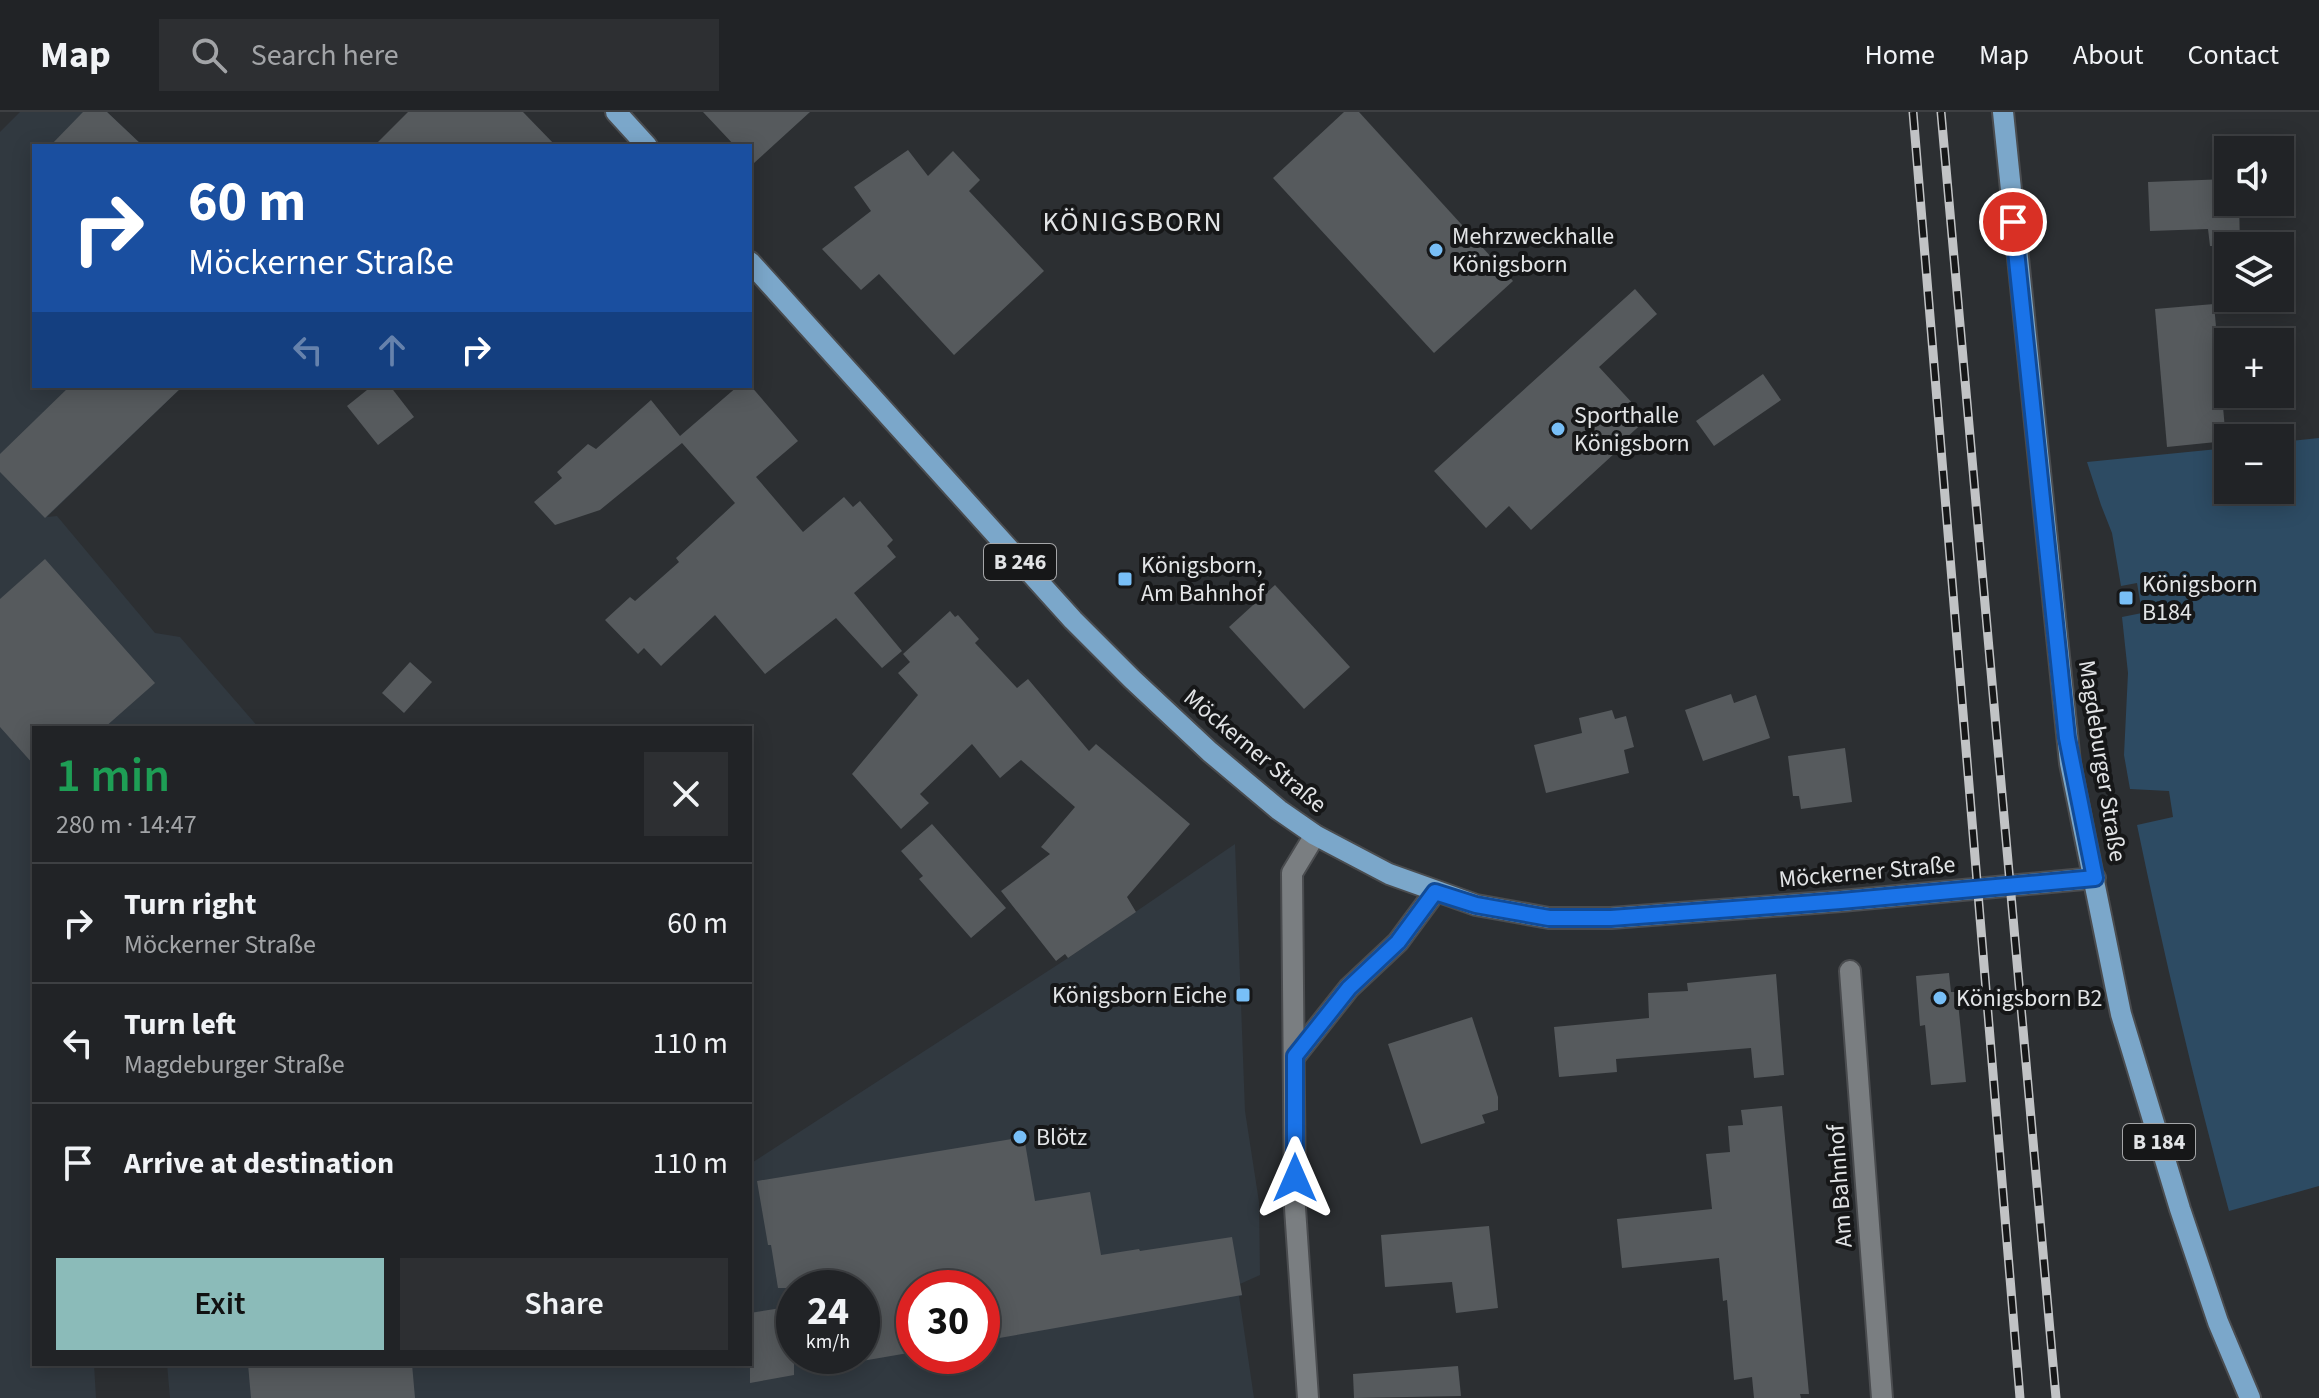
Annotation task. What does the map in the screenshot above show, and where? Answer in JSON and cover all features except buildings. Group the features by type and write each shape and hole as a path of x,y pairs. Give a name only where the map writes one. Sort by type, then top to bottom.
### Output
{"main road":[{"path":"616,112 645,144"},
{"name":"Magdeburger Straße","path":"2003,112 2067,738 2121,1014 2147,1105 2218,1322 2250,1398"},
{"name":"Möckerner Straße","path":"752,264 1082,630 1132,679 1279,810 1315,835 1389,874 1476,905 1537,916 1611,918 2095,878"}],"street":[{"path":"1308,1398 1295,1208 1292,873 1315,835"},
{"path":"1295,1056 1349,988 1398,942 1435,892"},
{"name":"Am Bahnhof","path":"1850,971 1882,1398"}],"shaded area":[{"path":"20,112 107,112 141,144 32,144 32,388 181,388 47,517 57,516 155,633 180,637 257,726 32,726 32,1366 94,1366 96,1398 0,1398 0,132"},
{"path":"2319,438 2319,1186 2229,1211 2180,1019 2137,825 2173,817 2169,791 2130,789 2124,755 2128,673 2122,617 2142,613 2137,583 2121,586 2112,533 2087,462 2214,449 2214,504 2294,504 2294,441"},
{"name":"Blötz","path":"1235,844 1245,1111 1259,1202 1260,1275 1240,1284 1242,1296 1239,1296 1254,1398 170,1398 167,1366 752,1366 752,1163 1068,958"}],"railway":[{"path":"1913,112 2020,1398"},
{"path":"1941,112 2056,1398"}],"place":[{"name":"Mehrzweckhalle Königsborn","path":"1436,250"},
{"name":"Sporthalle Königsborn","path":"1558,429"},
{"name":"Königsborn, Am Bahnhof","path":"1125,579"},
{"name":"Königsborn B184","path":"2126,598"},
{"name":"Königsborn Eiche","path":"1243,995"},
{"name":"Königsborn B2","path":"1940,998"},
{"name":"Blötz","path":"1020,1137"}],"district":[{"name":"KÖNIGSBORN","path":"1133,222"}],"route":[{"path":"1295,1178 1295,1056 1349,988 1398,942 1435,892 1512,913 1549,918 1611,918 2095,878 2070,763 2013,222"}]}
